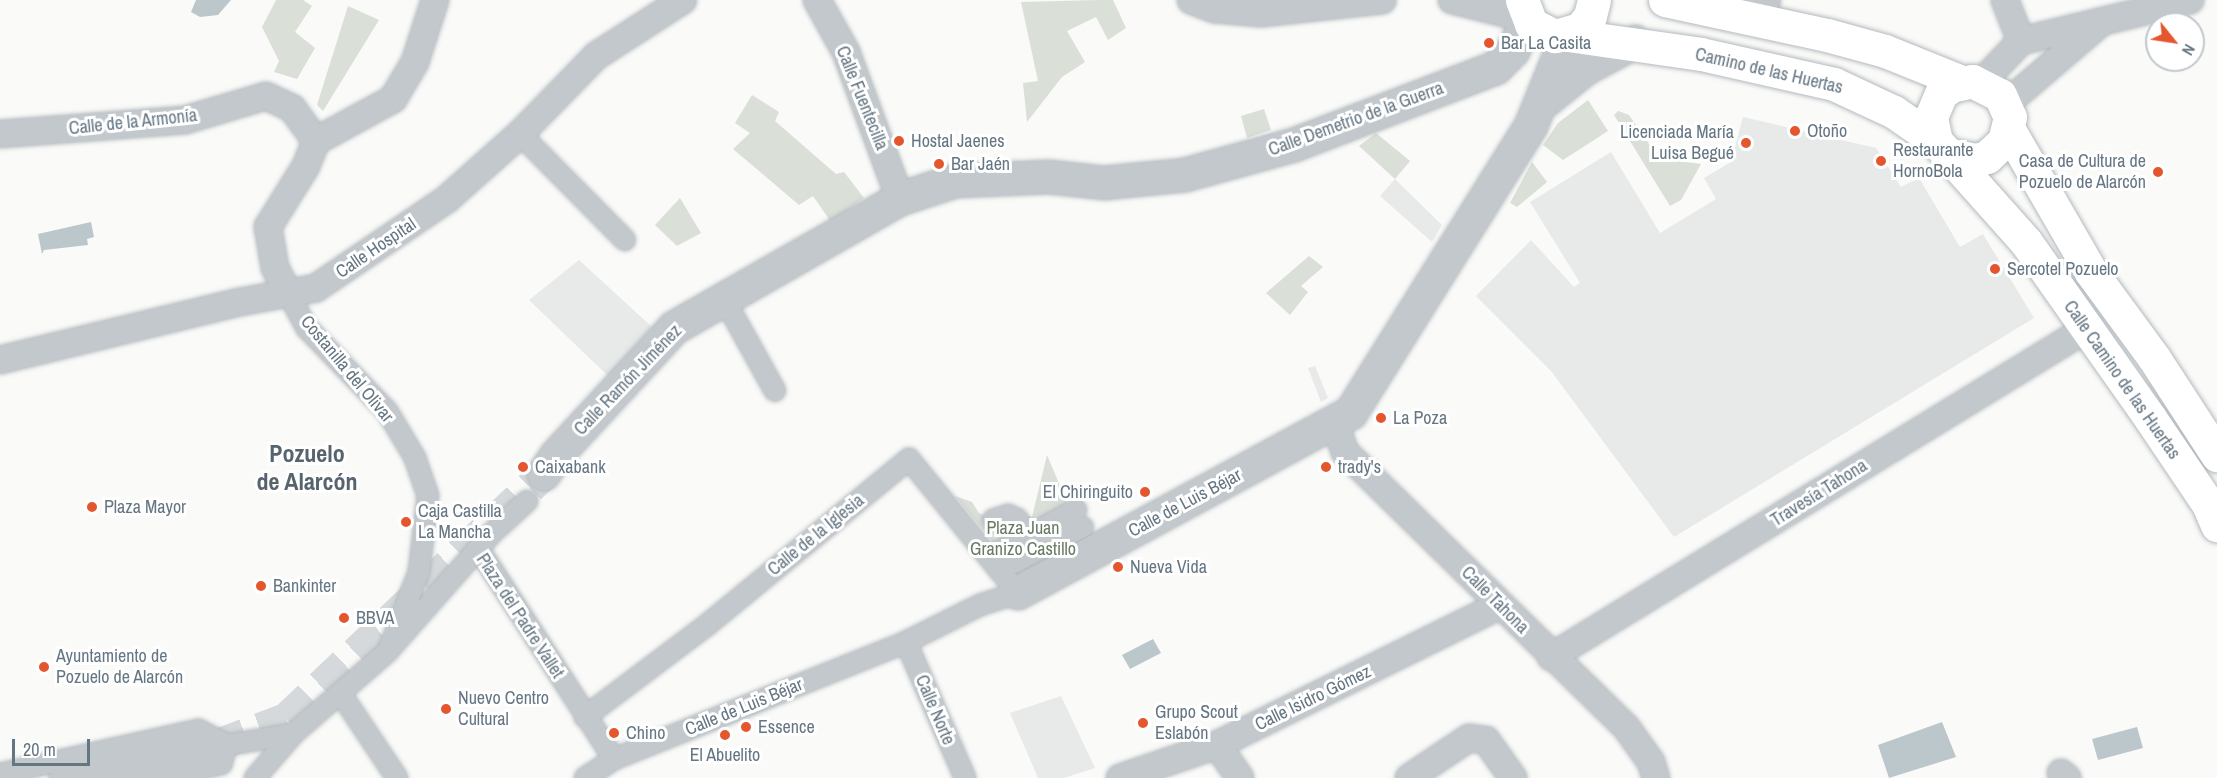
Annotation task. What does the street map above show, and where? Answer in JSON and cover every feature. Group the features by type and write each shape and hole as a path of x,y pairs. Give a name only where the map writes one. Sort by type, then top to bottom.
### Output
{"main road":[{"path":"1568,35 1586,23 1594,0"},
{"path":"1665,0 1757,8 1885,51 1972,82 2000,94 2008,117 2004,141 1987,157 1975,160 1944,148 1931,117 1934,105 1946,90 1972,82"},
{"name":"Camino de las Huertas","path":"1525,10 1543,33 1635,42 1834,84 1894,112 1944,148"},
{"name":"Calle Camino de las Huertas","path":"2008,117 2091,272 2154,358 2217,455"},
{"name":"Calle Camino de las Huertas","path":"1944,148 2026,242 2163,437 2217,525"}],"street":[{"path":"288,293 274,268 268,227 306,166 316,141 393,99 415,62 435,0"},
{"name":"Calle Hospital","path":"1,355 316,288 447,200 520,134 596,56 682,0"},
{"name":"Calle Fuentecilla","path":"817,0 846,52 889,205"},
{"path":"1191,0 1215,9 1261,13 1382,0"},
{"path":"1452,0 1525,10"},
{"path":"2005,0 2020,41"},
{"path":"1972,82 2020,41 2190,0"},
{"name":"Calle Demetrio de la Guerra","path":"889,205 956,181 1049,177 1104,183 1185,175 1294,145 1496,68 1513,51 1525,10"},
{"path":"2008,117 2101,23"},
{"name":"Calle de Luis Béjar","path":"614,759 906,642 980,604 1002,573 1335,423 1351,413 1363,398 1544,102 1568,35"},
{"path":"1544,102 1585,69 1635,42"},
{"name":"Calle de la Armonía","path":"0,134 185,120 266,96 292,108 316,141"},
{"path":"520,134 625,240"},
{"name":"Calle Ramón Jiménez","path":"544,474 556,456 674,328 723,297 859,226 889,205"},
{"name":"Costanilla del Olivar","path":"288,293 307,328 387,411 415,458 428,495 419,572 388,651"},
{"path":"723,297 776,391"},
{"name":"Travesía Tahona","path":"1551,657 2086,328"},
{"name":"Calle Tahona","path":"1335,423 1345,452 1551,657 1626,727 1651,762 1656,778"},
{"name":"Calle de la Iglesia","path":"585,717 706,625 909,459 1002,573"},
{"path":"478,548 527,501"},
{"path":"993,520 1008,515 1017,519 1029,535"},
{"path":"1079,519 1002,573 1029,535 1079,519"},
{"name":"Plaza del Padre Vallet","path":"255,778 293,734 388,651 478,548 614,759"},
{"name":"Calle Isidro Gómez","path":"1120,778 1216,745 1500,605"},
{"name":"Calle Norte","path":"906,642 965,778"},
{"path":"341,694 397,778"},
{"path":"0,774 199,730 213,749 220,764 157,778"},
{"path":"66,778 293,734"},
{"path":"1409,778 1469,738 1486,740 1513,778"},
{"path":"1216,745 1240,778"},
{"path":"585,778 614,759"}],"shaded area":[{"path":"196,0 231,0 218,15 200,17 191,12"},
{"path":"1743,117 1876,148 1901,187 1919,178 1960,247 1983,234 2034,318 1674,537 1551,371 1476,296 1531,240 1574,287 1580,283 1530,202 1611,152 1660,233 1716,199 1704,178 1731,162"},
{"path":"1395,179 1442,225 1432,242 1380,196"},
{"path":"91,222 94,237 87,239 88,245 44,250 42,254 38,234"},
{"path":"579,260 652,327 608,376 529,300"},
{"path":"1315,366 1328,398 1321,402 1308,368"},
{"path":"1153,639 1161,653 1130,669 1122,655"},
{"path":"1061,696 1095,768 1064,778 1038,778 1010,713"},
{"path":"1942,722 1956,757 1889,778 1878,745"},
{"path":"2137,727 2143,748 2098,760 2092,739"}],"green space":[{"path":"276,0 303,0 312,6 295,32 315,48 297,79 274,72 279,61 262,27"},
{"path":"1113,0 1126,28 1108,40 1096,17 1067,31 1085,62 1062,77 1027,122 1023,83 1038,81 1021,2"},
{"path":"348,6 379,20 323,111 317,105"},
{"path":"752,95 779,112 775,121 836,174 844,172 864,198 831,222 813,196 799,205 733,149 750,133 735,123"},
{"path":"1588,100 1608,131 1563,160 1543,145 1558,123"},
{"path":"1264,109 1271,130 1247,138 1241,116"},
{"path":"1618,111 1629,115 1652,148 1669,160 1701,164 1681,200 1670,206 1614,115"},
{"path":"1376,133 1410,161 1395,179 1359,146"},
{"path":"1532,162 1547,182 1517,207 1510,203"},
{"path":"680,198 701,233 677,246 655,225"},
{"path":"1309,256 1323,267 1301,286 1308,292 1290,315 1266,293"},
{"name":"Plaza Juan Granizo Castillo","path":"1047,455 1069,507 1016,570 955,496 972,502 979,513 988,517 1007,510 1032,517"}],"tunnel":[{"path":"215,746 286,719 544,474"}],"place":[{"name":"Bar La Casita","path":"1489,43"},
{"name":"Otoño","path":"1795,131"},
{"name":"Hostal Jaenes","path":"899,141"},
{"name":"Licenciada María Luisa Begué","path":"1746,143"},
{"name":"Restaurante HornoBola","path":"1881,161"},
{"name":"Bar Jaén","path":"939,164"},
{"name":"Casa de Cultura de Pozuelo de Alarcón","path":"2158,172"},
{"name":"Sercotel Pozuelo","path":"1995,269"},
{"name":"La Poza","path":"1381,418"},
{"name":"Caixabank","path":"523,467"},
{"name":"trady's","path":"1326,467"},
{"name":"El Chiringuito","path":"1145,492"},
{"name":"Plaza Mayor","path":"92,507"},
{"name":"Caja Castilla La Mancha","path":"406,522"},
{"name":"Nueva Vida","path":"1118,567"},
{"name":"Bankinter","path":"261,586"},
{"name":"BBVA","path":"344,618"},
{"name":"Ayuntamiento de Pozuelo de Alarcón","path":"44,667"},
{"name":"Nuevo Centro Cultural","path":"446,709"},
{"name":"Grupo Scout Eslabón","path":"1143,723"},
{"name":"Essence","path":"746,727"},
{"name":"Chino","path":"614,733"},
{"name":"El Abuelito","path":"725,735"}],"district":[{"name":"Pozuelo de Alarcón","path":"307,468"}]}
